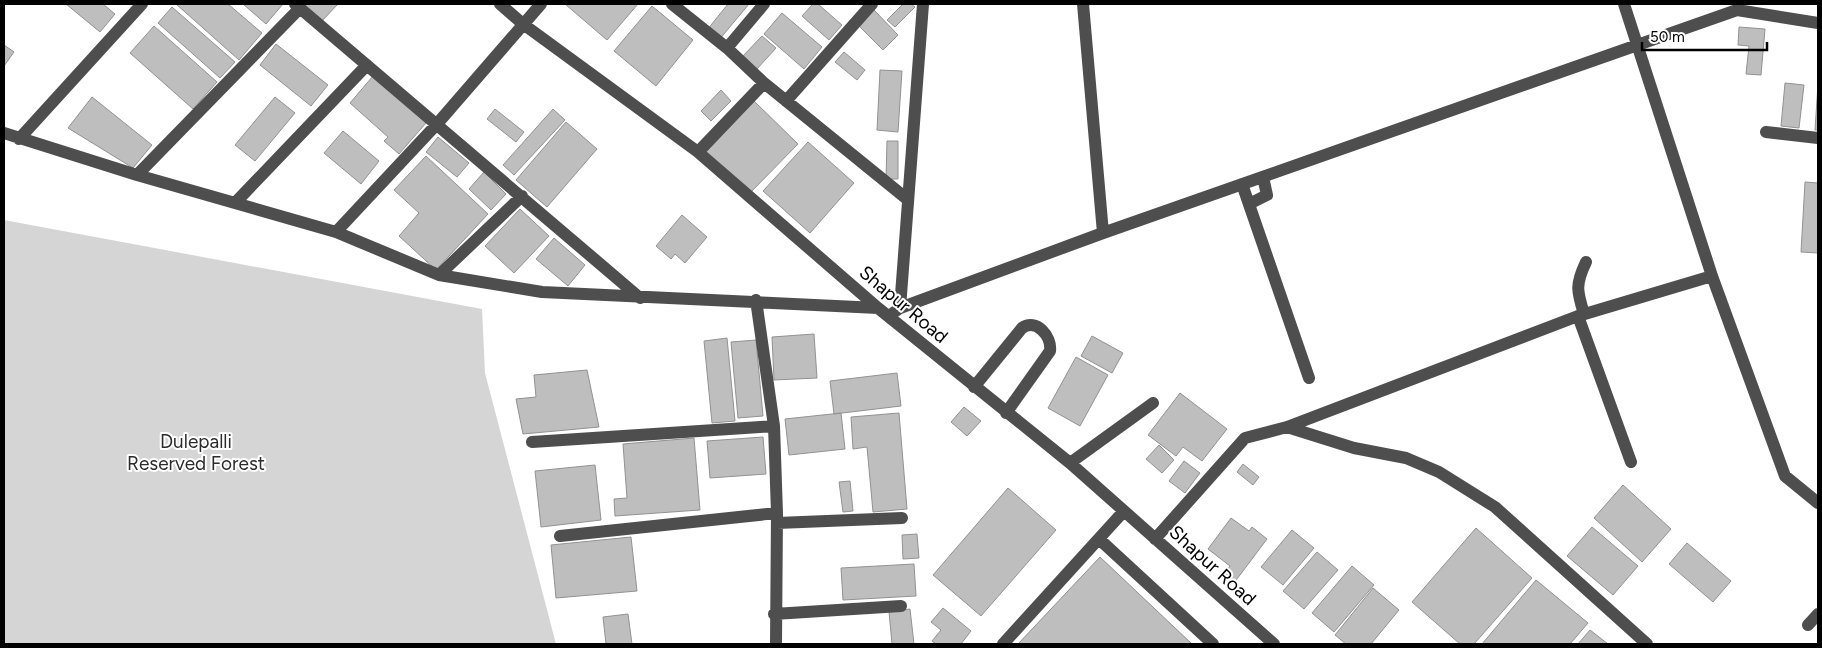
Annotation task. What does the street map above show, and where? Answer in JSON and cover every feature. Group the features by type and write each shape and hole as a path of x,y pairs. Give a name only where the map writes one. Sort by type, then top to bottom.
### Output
{"street":[{"path":"18,139 142,4"},
{"name":"Shapur Road","path":"500,4 523,24 698,152 878,308 1006,414 1070,463 1274,644"},
{"path":"336,232 437,124 541,4"},
{"path":"672,4 727,48 764,83 906,200"},
{"path":"727,48 764,4"},
{"path":"786,101 872,4"},
{"path":"900,308 906,200 923,4"},
{"path":"1083,4 1103,233"},
{"path":"1624,4 1712,276 1785,476 1818,503"},
{"path":"137,175 297,6 640,298"},
{"path":"889,316 900,308 1103,233 1737,10 1818,23"},
{"path":"235,203 367,65"},
{"path":"698,152 764,83"},
{"path":"1766,132 1818,138"},
{"path":"4,133 18,139 137,175 336,232 440,275 542,292 640,298 756,300 878,308"},
{"path":"1249,204 1267,195 1263,177"},
{"path":"1242,184 1309,378"},
{"path":"440,275 522,196"},
{"path":"1586,262 1578,280 1577,291 1581,315 1631,462"},
{"path":"1155,539 1245,438 1287,426 1581,315 1712,276"},
{"path":"756,300 774,426 777,518 774,614 776,644"},
{"path":"974,387 1027,324 1034,325 1047,335 1051,344 1050,351 1006,414"},
{"path":"1070,463 1153,403"},
{"path":"532,442 774,426"},
{"path":"1287,426 1354,448 1406,458 1439,472 1495,507 1647,644"},
{"path":"1003,644 1124,511"},
{"path":"560,536 777,518 902,518"},
{"path":"1099,539 1213,644"},
{"path":"774,614 901,606"},
{"path":"1808,625 1818,614"}],"green space":[{"name":"Dulepalli Reserved Forest","path":"4,220 482,309 485,373 556,644 4,644"}],"building":[{"path":"66,4 103,4 115,14 100,32"},
{"path":"176,4 228,4 262,33 239,60"},
{"path":"243,4 283,4 266,24"},
{"path":"302,4 338,4 321,22"},
{"path":"565,4 638,4 607,40"},
{"path":"728,4 749,4 719,40 707,30"},
{"path":"813,4 818,4 842,25 829,40 802,16"},
{"path":"903,4 911,4 915,7 895,27 887,20"},
{"path":"652,6 693,40 656,86 614,51"},
{"path":"172,7 235,62 220,78 158,23"},
{"path":"874,10 898,35 883,50 858,25"},
{"path":"782,13 822,47 804,69 764,34"},
{"path":"154,26 217,82 193,109 130,53"},
{"path":"1739,27 1765,29 1761,75 1746,74 1749,46 1738,45"},
{"path":"762,36 776,48 756,70 742,57"},
{"path":"276,44 328,85 311,106 260,65"},
{"path":"4,45 14,52 4,66"},
{"path":"844,52 865,70 857,80 835,62"},
{"path":"880,70 902,71 898,132 877,130"},
{"path":"373,76 426,123 399,154 384,141 388,137 350,103"},
{"path":"1785,83 1804,85 1799,128 1781,126"},
{"path":"1818,84 1818,130 1815,130"},
{"path":"721,90 731,101 711,121 701,111"},
{"path":"92,97 152,145 133,168 68,128"},
{"path":"275,97 295,113 255,161 235,145"},
{"path":"754,101 798,144 749,194 706,152"},
{"path":"495,109 524,132 516,142 487,119"},
{"path":"553,109 565,120 514,175 503,165"},
{"path":"566,122 597,149 547,207 516,180"},
{"path":"343,131 379,161 361,184 324,153"},
{"path":"438,137 469,163 457,177 426,152"},
{"path":"887,141 898,141 898,179 886,179"},
{"path":"808,142 854,183 810,233 763,191"},
{"path":"426,156 488,214 436,270 399,236 419,213 394,190"},
{"path":"484,172 506,194 491,210 469,189"},
{"path":"1805,182 1818,183 1818,253 1801,252"},
{"path":"520,209 549,236 514,273 485,246"},
{"path":"682,215 707,237 685,263 675,254 671,259 656,246"},
{"path":"554,238 585,265 568,286 536,259"},
{"path":"814,334 817,378 774,380 772,337"},
{"path":"1092,336 1123,353 1112,373 1081,356"},
{"path":"727,338 735,421 712,423 704,341"},
{"path":"756,340 763,416 738,418 731,342"},
{"path":"1076,357 1108,375 1080,426 1048,408"},
{"path":"587,370 599,427 523,434 516,399 536,397 534,375"},
{"path":"897,373 901,406 834,414 830,381"},
{"path":"1180,393 1227,429 1202,461 1183,447 1176,456 1148,435"},
{"path":"964,407 981,421 967,436 951,422"},
{"path":"841,413 845,449 789,455 785,419"},
{"path":"899,413 907,509 873,512 867,447 853,449 851,417"},
{"path":"763,437 766,474 710,478 707,441"},
{"path":"694,438 700,510 615,516 614,499 627,498 623,444"},
{"path":"1159,445 1174,460 1162,473 1146,459"},
{"path":"1184,461 1200,473 1185,493 1169,481"},
{"path":"1243,464 1259,477 1253,485 1237,472"},
{"path":"595,465 601,520 541,527 535,471"},
{"path":"850,481 853,511 843,512 839,482"},
{"path":"1623,485 1671,529 1642,562 1594,518"},
{"path":"1008,488 1056,530 981,616 933,575"},
{"path":"1231,518 1249,531 1252,527 1267,539 1234,583 1222,575 1230,566 1208,549"},
{"path":"1592,527 1638,566 1613,595 1567,556"},
{"path":"1476,528 1532,578 1474,644 1460,644 1412,602"},
{"path":"1292,530 1314,548 1283,585 1261,567"},
{"path":"917,534 919,558 903,559 902,535"},
{"path":"631,537 637,591 556,598 551,545"},
{"path":"1687,543 1731,581 1713,602 1669,564"},
{"path":"1317,552 1338,570 1304,609 1283,591"},
{"path":"1100,557 1192,644 1018,644"},
{"path":"914,564 916,596 843,600 841,568"},
{"path":"1352,566 1374,585 1334,632 1312,613"},
{"path":"1536,580 1588,623 1570,644 1482,644"},
{"path":"1373,588 1399,610 1371,644 1346,644 1335,635"},
{"path":"943,608 971,631 961,644 936,644 932,641 941,630 931,622"},
{"path":"910,609 914,644 892,644 889,612"},
{"path":"628,614 632,644 606,644 603,617"},
{"path":"1590,630 1608,644 1578,644"}]}
